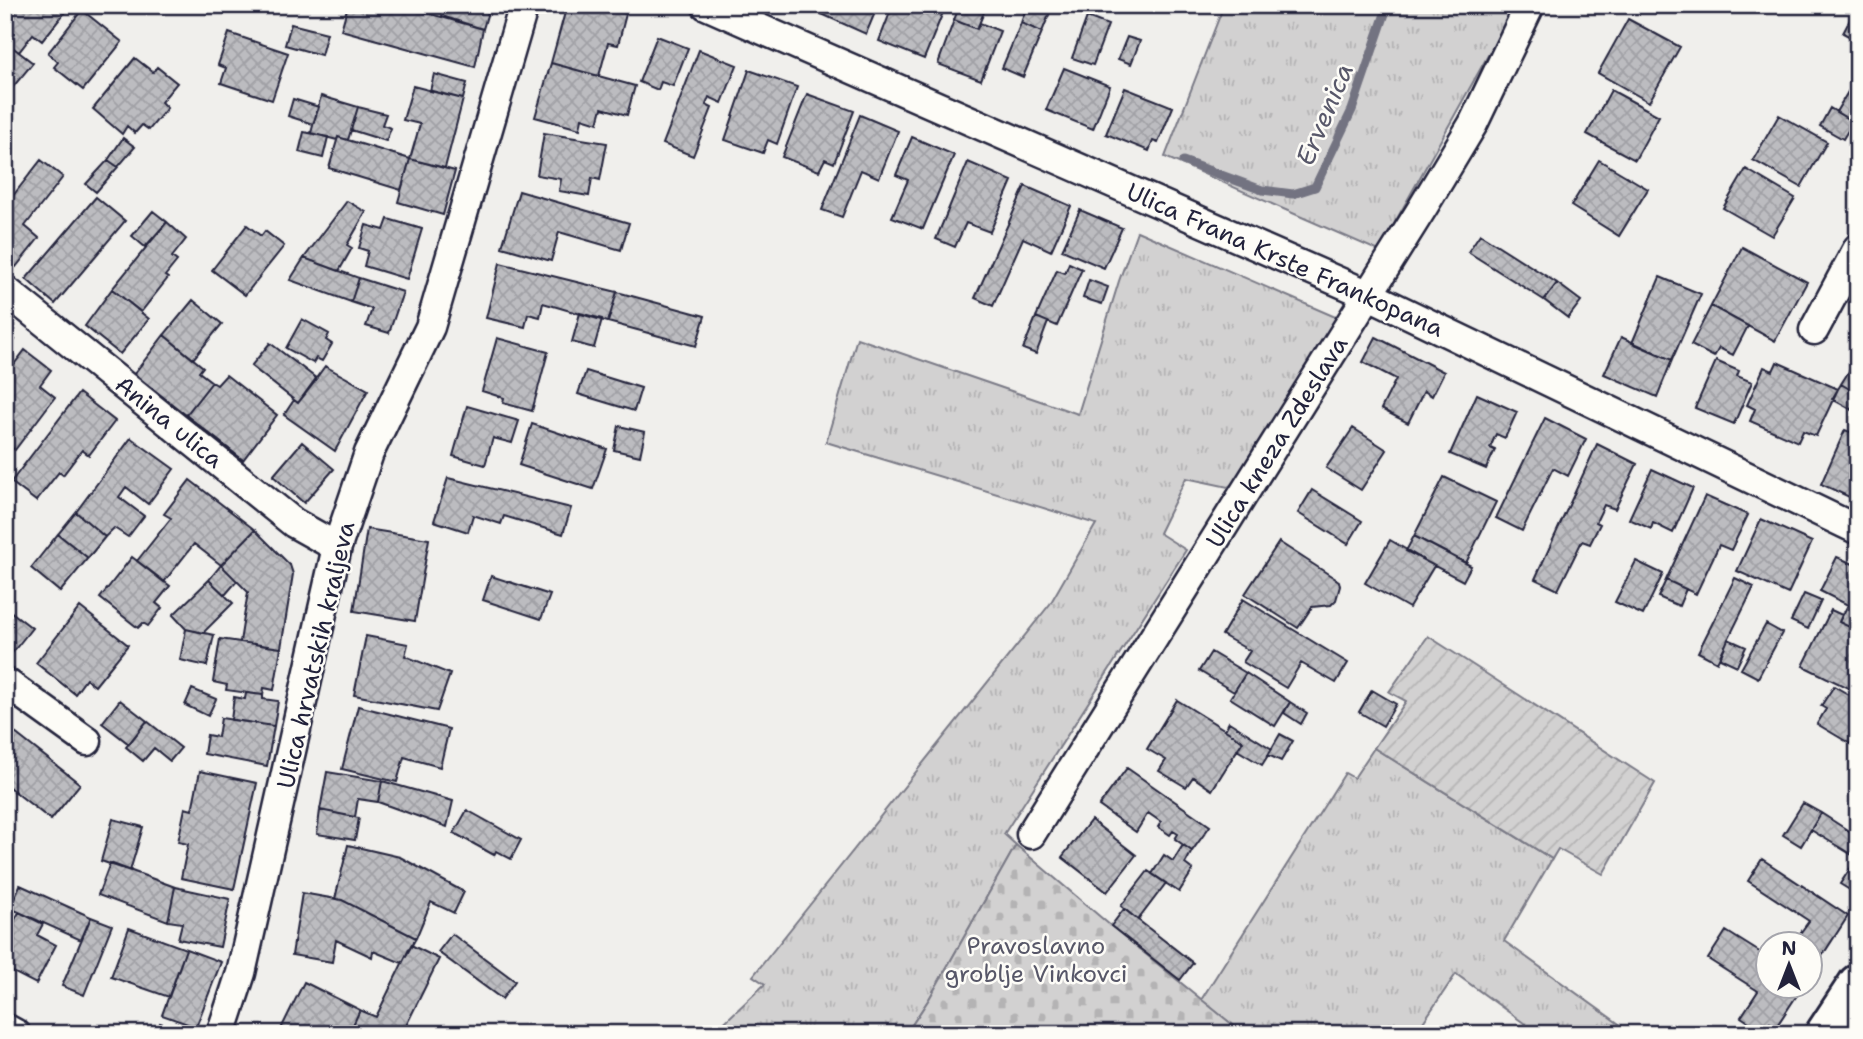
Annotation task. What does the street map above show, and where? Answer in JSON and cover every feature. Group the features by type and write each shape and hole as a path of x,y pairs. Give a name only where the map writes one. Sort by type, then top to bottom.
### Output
{"street":[{"name":"Ulica hrvatskih kraljeva","path":"221,1034 242,974 337,547 369,453 430,327 524,5"},
{"name":"Ulica Frana Krste Frankopana","path":"706,5 1369,295 1858,530"},
{"name":"Ulica kneza Zdeslava","path":"1031,834 1473,124 1530,5"},
{"path":"1814,330 1858,248"},
{"name":"Anina ulica","path":"5,290 294,523 337,547"},
{"path":"5,682 87,741"},
{"path":"1825,1034 1858,984"},
{"path":"5,1028 16,1034"}],"green space":[{"path":"1224,5 1516,5 1379,251 1165,157"},
{"path":"1137,231 1340,319 1240,478 1228,487 1186,478 1159,533 1186,550 1004,834 1016,845 929,999 906,1034 712,1034 765,984 753,976 1050,604 1096,524 826,442 857,338 1078,414"},
{"path":"1428,636 1655,783 1603,874 1558,849 1552,859 1374,748 1406,701 1389,692"},
{"path":"1374,748 1552,859 1504,941 1633,1034 1539,1034 1456,974 1415,1034 1244,1034 1201,1000 1345,773 1354,778"},
{"name":"Pravoslavno groblje Vinkovci","path":"1016,845 1244,1034 906,1034 929,999"}],"building":[{"path":"7,5 71,5 42,41 33,34 19,52 7,43 13,36 5,30"},
{"path":"348,5 400,5 483,29 475,67 341,30"},
{"path":"445,5 490,5 483,29 442,16"},
{"path":"567,5 595,5 626,14 618,45 608,43 599,76 551,63"},
{"path":"820,5 864,5 876,10 866,34 817,12"},
{"path":"893,5 946,5 924,59 879,41"},
{"path":"960,5 987,5 977,29 954,20"},
{"path":"1027,5 1053,5 1042,32 1021,23"},
{"path":"1841,5 1858,5 1858,41 1843,33 1854,12"},
{"path":"82,10 122,42 83,90 54,67 58,62 48,53"},
{"path":"1087,17 1108,25 1093,65 1072,58"},
{"path":"1628,19 1680,47 1649,102 1598,73"},
{"path":"954,20 977,29 980,23 1000,31 981,80 938,64"},
{"path":"1021,23 1042,32 1023,77 1002,68"},
{"path":"291,24 327,33 321,55 285,45"},
{"path":"229,33 288,53 272,100 221,83 226,68 218,65"},
{"path":"657,36 688,48 673,86 661,82 658,90 639,82"},
{"path":"1127,37 1140,41 1131,64 1118,59"},
{"path":"7,43 33,63 13,87 5,81"},
{"path":"699,50 737,65 722,103 709,97 706,105 712,108 693,156 663,144"},
{"path":"135,58 153,72 157,67 177,83 161,102 167,108 149,130 142,125 135,133 127,126 122,134 93,109"},
{"path":"551,63 635,86 627,115 602,108 598,123 582,118 580,129 535,117"},
{"path":"1064,68 1110,86 1093,129 1046,110"},
{"path":"749,70 797,87 777,144 768,140 763,153 725,140"},
{"path":"434,74 467,83 463,99 430,91"},
{"path":"1858,75 1858,125 1836,112"},
{"path":"413,86 463,99 445,168 410,159 420,124 403,120"},
{"path":"1125,88 1173,107 1158,143 1153,141 1149,151 1106,134"},
{"path":"1611,90 1659,116 1635,160 1587,134"},
{"path":"807,94 854,111 834,163 825,159 819,171 782,157"},
{"path":"321,96 358,107 348,140 311,133"},
{"path":"293,99 319,107 313,124 288,116"},
{"path":"358,107 386,114 382,125 391,128 386,141 351,130"},
{"path":"1830,108 1853,122 1843,139 1820,126"},
{"path":"860,115 898,131 879,178 861,170 842,217 822,210"},
{"path":"1779,115 1827,142 1801,187 1753,160"},
{"path":"304,132 328,137 323,158 299,152"},
{"path":"544,133 607,143 600,180 592,178 589,196 559,191 561,179 537,175"},
{"path":"338,137 410,159 401,190 329,168"},
{"path":"912,137 954,155 923,229 892,217 908,180 896,175"},
{"path":"123,138 135,147 118,167 108,160"},
{"path":"410,159 455,171 443,215 398,202"},
{"path":"41,160 63,177 25,226 39,238 16,267 5,259 5,200 8,202"},
{"path":"108,160 118,167 96,192 86,184"},
{"path":"1599,160 1648,189 1619,236 1571,206"},
{"path":"968,162 1012,181 990,232 966,223 955,247 936,239"},
{"path":"1746,169 1795,198 1772,236 1723,208"},
{"path":"1025,186 1071,206 1051,251 1023,238 993,306 975,298"},
{"path":"519,191 629,223 621,250 559,232 551,261 502,247"},
{"path":"96,197 125,221 55,304 26,279"},
{"path":"347,201 366,212 347,245 352,248 339,271 304,258"},
{"path":"1080,210 1122,228 1104,268 1062,250"},
{"path":"153,211 167,222 145,247 132,236"},
{"path":"388,219 422,229 407,279 364,266 368,251 359,248 366,225 384,230"},
{"path":"167,222 186,239 172,257 177,261 165,276 168,278 141,312 112,289"},
{"path":"247,225 261,236 265,231 284,246 245,295 212,270"},
{"path":"1480,234 1557,283 1544,300 1468,252"},
{"path":"1742,247 1807,282 1775,341 1711,306"},
{"path":"304,258 359,278 351,302 290,280"},
{"path":"500,263 617,292 608,322 543,303 540,317 528,314 525,327 486,318"},
{"path":"1069,263 1082,269 1057,326 1036,317 1057,270 1065,273"},
{"path":"1660,277 1701,294 1672,360 1632,343"},
{"path":"359,278 403,292 389,333 366,326 372,309 351,302"},
{"path":"1089,280 1108,287 1102,304 1083,298"},
{"path":"1557,283 1581,301 1568,318 1544,300"},
{"path":"112,289 149,319 120,354 85,326"},
{"path":"617,292 705,316 696,346 608,322"},
{"path":"193,300 222,324 193,359 164,335"},
{"path":"1711,306 1748,326 1733,355 1719,348 1714,357 1691,345"},
{"path":"580,313 602,319 594,348 572,342"},
{"path":"1036,317 1048,322 1036,354 1023,349"},
{"path":"302,319 329,334 326,340 332,344 322,361 316,358 313,363 286,348"},
{"path":"5,332 15,340 5,352"},
{"path":"164,335 203,367 199,372 212,382 186,415 134,374"},
{"path":"1376,337 1444,372 1432,396 1424,391 1408,423 1381,409 1396,379 1363,362"},
{"path":"1621,337 1672,360 1657,397 1604,374"},
{"path":"497,338 548,352 532,411 503,403 504,398 482,391"},
{"path":"270,343 317,379 298,403 251,366"},
{"path":"25,350 51,370 40,385 55,397 15,450 5,443 5,376"},
{"path":"1858,357 1858,394 1841,384"},
{"path":"1716,361 1739,371 1737,376 1752,382 1734,424 1695,408"},
{"path":"1777,362 1838,389 1816,436 1803,431 1798,442 1750,421 1755,409 1747,405 1764,367 1773,371"},
{"path":"325,366 368,390 335,451 284,415 294,400 298,403"},
{"path":"586,371 641,388 634,411 578,394"},
{"path":"226,375 277,415 243,460 186,415 212,382 217,385"},
{"path":"1841,384 1858,394 1858,413 1832,399"},
{"path":"79,393 115,421 89,455 82,450 63,475 59,472 36,501 11,482"},
{"path":"1477,394 1517,412 1505,438 1496,434 1490,448 1495,450 1486,469 1450,454"},
{"path":"467,406 519,421 512,443 493,438 485,465 453,456"},
{"path":"1545,418 1586,439 1568,476 1553,468 1522,531 1496,518"},
{"path":"532,424 607,449 593,489 519,465"},
{"path":"1857,424 1858,501 1821,484 1845,430 1853,433"},
{"path":"619,426 645,432 640,456 614,450"},
{"path":"1353,428 1387,450 1361,490 1326,468"},
{"path":"131,438 174,469 148,504 126,487 119,497 144,516 128,537 114,528 105,537 76,512"},
{"path":"302,442 334,469 304,503 273,476"},
{"path":"1597,444 1637,464 1615,509 1604,505 1596,522 1600,524 1590,544 1582,541 1558,590 1535,579"},
{"path":"1652,469 1693,488 1673,533 1653,523 1651,529 1629,519"},
{"path":"1444,477 1496,502 1466,563 1414,536"},
{"path":"448,478 571,508 563,534 504,516 501,524 473,515 468,532 434,521"},
{"path":"190,480 255,530 221,565 194,544 164,582 137,561 171,518 164,514"},
{"path":"1312,490 1362,521 1348,544 1298,513"},
{"path":"1705,496 1748,515 1731,550 1719,545 1696,594 1666,580"},
{"path":"76,512 105,537 88,558 58,534"},
{"path":"1761,519 1812,542 1788,594 1737,571"},
{"path":"367,529 429,539 415,621 354,611"},
{"path":"255,530 290,565 293,574 281,648 240,642 248,592 221,565"},
{"path":"58,534 88,558 60,592 31,568"},
{"path":"1414,536 1471,566 1463,581 1406,551"},
{"path":"1390,540 1434,566 1409,608 1365,583"},
{"path":"1279,542 1339,581 1336,600 1331,605 1312,607 1298,628 1245,594"},
{"path":"132,557 170,586 156,603 162,608 148,626 143,623 138,628 100,598"},
{"path":"1837,557 1858,566 1858,631 1839,622 1848,605 1820,591"},
{"path":"1636,561 1663,574 1643,615 1615,602"},
{"path":"221,565 237,581 225,595 209,580"},
{"path":"491,576 550,595 541,619 483,600"},
{"path":"1735,578 1754,587 1717,662 1698,652"},
{"path":"209,580 233,603 203,633 186,629 173,615"},
{"path":"1666,580 1686,589 1679,606 1658,597"},
{"path":"1804,594 1821,601 1808,629 1791,621"},
{"path":"1243,599 1348,663 1336,683 1301,663 1286,688 1243,662 1250,651 1222,635"},
{"path":"5,607 32,628 5,662"},
{"path":"80,607 128,645 95,686 86,679 75,694 36,663"},
{"path":"1831,610 1842,615 1839,622 1858,631 1858,693 1803,666"},
{"path":"1766,624 1782,633 1758,678 1741,669"},
{"path":"186,629 214,635 207,666 180,660"},
{"path":"366,636 408,644 405,656 450,674 437,711 354,695"},
{"path":"220,639 281,648 274,690 264,688 263,695 226,690 227,685 213,682"},
{"path":"1728,639 1746,647 1737,666 1720,658"},
{"path":"1211,652 1246,673 1234,692 1199,671"},
{"path":"1246,673 1290,702 1275,726 1230,698"},
{"path":"1834,686 1858,700 1858,745 1854,746 1817,724 1826,709 1821,706"},
{"path":"192,689 216,699 208,716 185,705"},
{"path":"1372,690 1396,704 1383,726 1359,712"},
{"path":"246,693 263,695 263,699 278,701 274,726 231,720 234,697 245,699"},
{"path":"120,700 147,721 129,744 102,723"},
{"path":"1177,700 1243,741 1212,790 1193,777 1186,787 1159,771 1166,760 1147,749"},
{"path":"1290,702 1307,713 1301,724 1284,713"},
{"path":"358,706 449,729 440,767 404,757 397,782 342,769"},
{"path":"221,718 274,726 267,766 204,754 207,735 218,737"},
{"path":"147,721 181,748 170,761 154,748 143,761 126,747"},
{"path":"1229,722 1272,749 1262,765 1237,750 1243,741 1225,730"},
{"path":"5,725 80,784 51,820 5,784"},
{"path":"1280,734 1293,741 1281,761 1268,755"},
{"path":"1127,768 1210,826 1192,851 1175,839 1178,834 1173,831 1170,835 1158,827 1161,822 1148,813 1136,832 1099,806"},
{"path":"200,771 257,783 234,889 181,878 188,844 178,842 185,808 192,810"},
{"path":"327,772 382,781 378,802 358,799 355,817 320,810"},
{"path":"382,781 453,801 447,827 378,802"},
{"path":"1803,803 1821,813 1801,846 1783,835"},
{"path":"320,810 359,818 355,840 317,834"},
{"path":"467,810 521,840 511,859 496,851 494,855 454,833"},
{"path":"1821,813 1858,837 1858,895 1840,884 1857,858 1811,830"},
{"path":"113,819 143,827 130,871 101,861"},
{"path":"1091,820 1136,855 1107,892 1062,857"},
{"path":"348,845 400,857 464,892 454,913 431,902 416,938 342,900 335,899"},
{"path":"1183,845 1192,851 1185,864 1193,870 1179,892 1152,874 1164,855 1173,861"},
{"path":"1762,859 1848,916 1825,951 1825,930 1802,930 1809,921 1748,881"},
{"path":"110,863 175,887 168,921 98,895"},
{"path":"1148,871 1166,883 1138,920 1121,906"},
{"path":"20,885 91,917 81,940 10,908"},
{"path":"175,887 230,899 220,947 178,939 182,923 168,921"},
{"path":"302,893 342,900 416,938 402,963 373,951 372,957 336,940 332,962 292,955"},
{"path":"1124,909 1193,963 1180,980 1111,926"},
{"path":"19,912 43,924 37,935 56,945 36,984 5,968 5,939"},
{"path":"91,917 112,925 84,995 62,986"},
{"path":"129,928 186,949 169,997 111,977"},
{"path":"1726,931 1755,949 1755,989 1708,959"},
{"path":"452,934 515,981 502,999 438,952"},
{"path":"411,945 439,959 402,1034 362,1034 351,1029 360,1010 376,1017"},
{"path":"186,949 221,962 196,1027 162,1015"},
{"path":"304,982 360,1010 349,1034 279,1033"},
{"path":"1755,996 1755,1000 1794,1000 1776,1027 1770,1023 1764,1032 1741,1017"},
{"path":"160,1023 191,1034 157,1034"}],"waterway":[{"name":"Ervenica","path":"1183,161 1262,190 1293,194 1315,187 1352,110 1388,5"}]}
